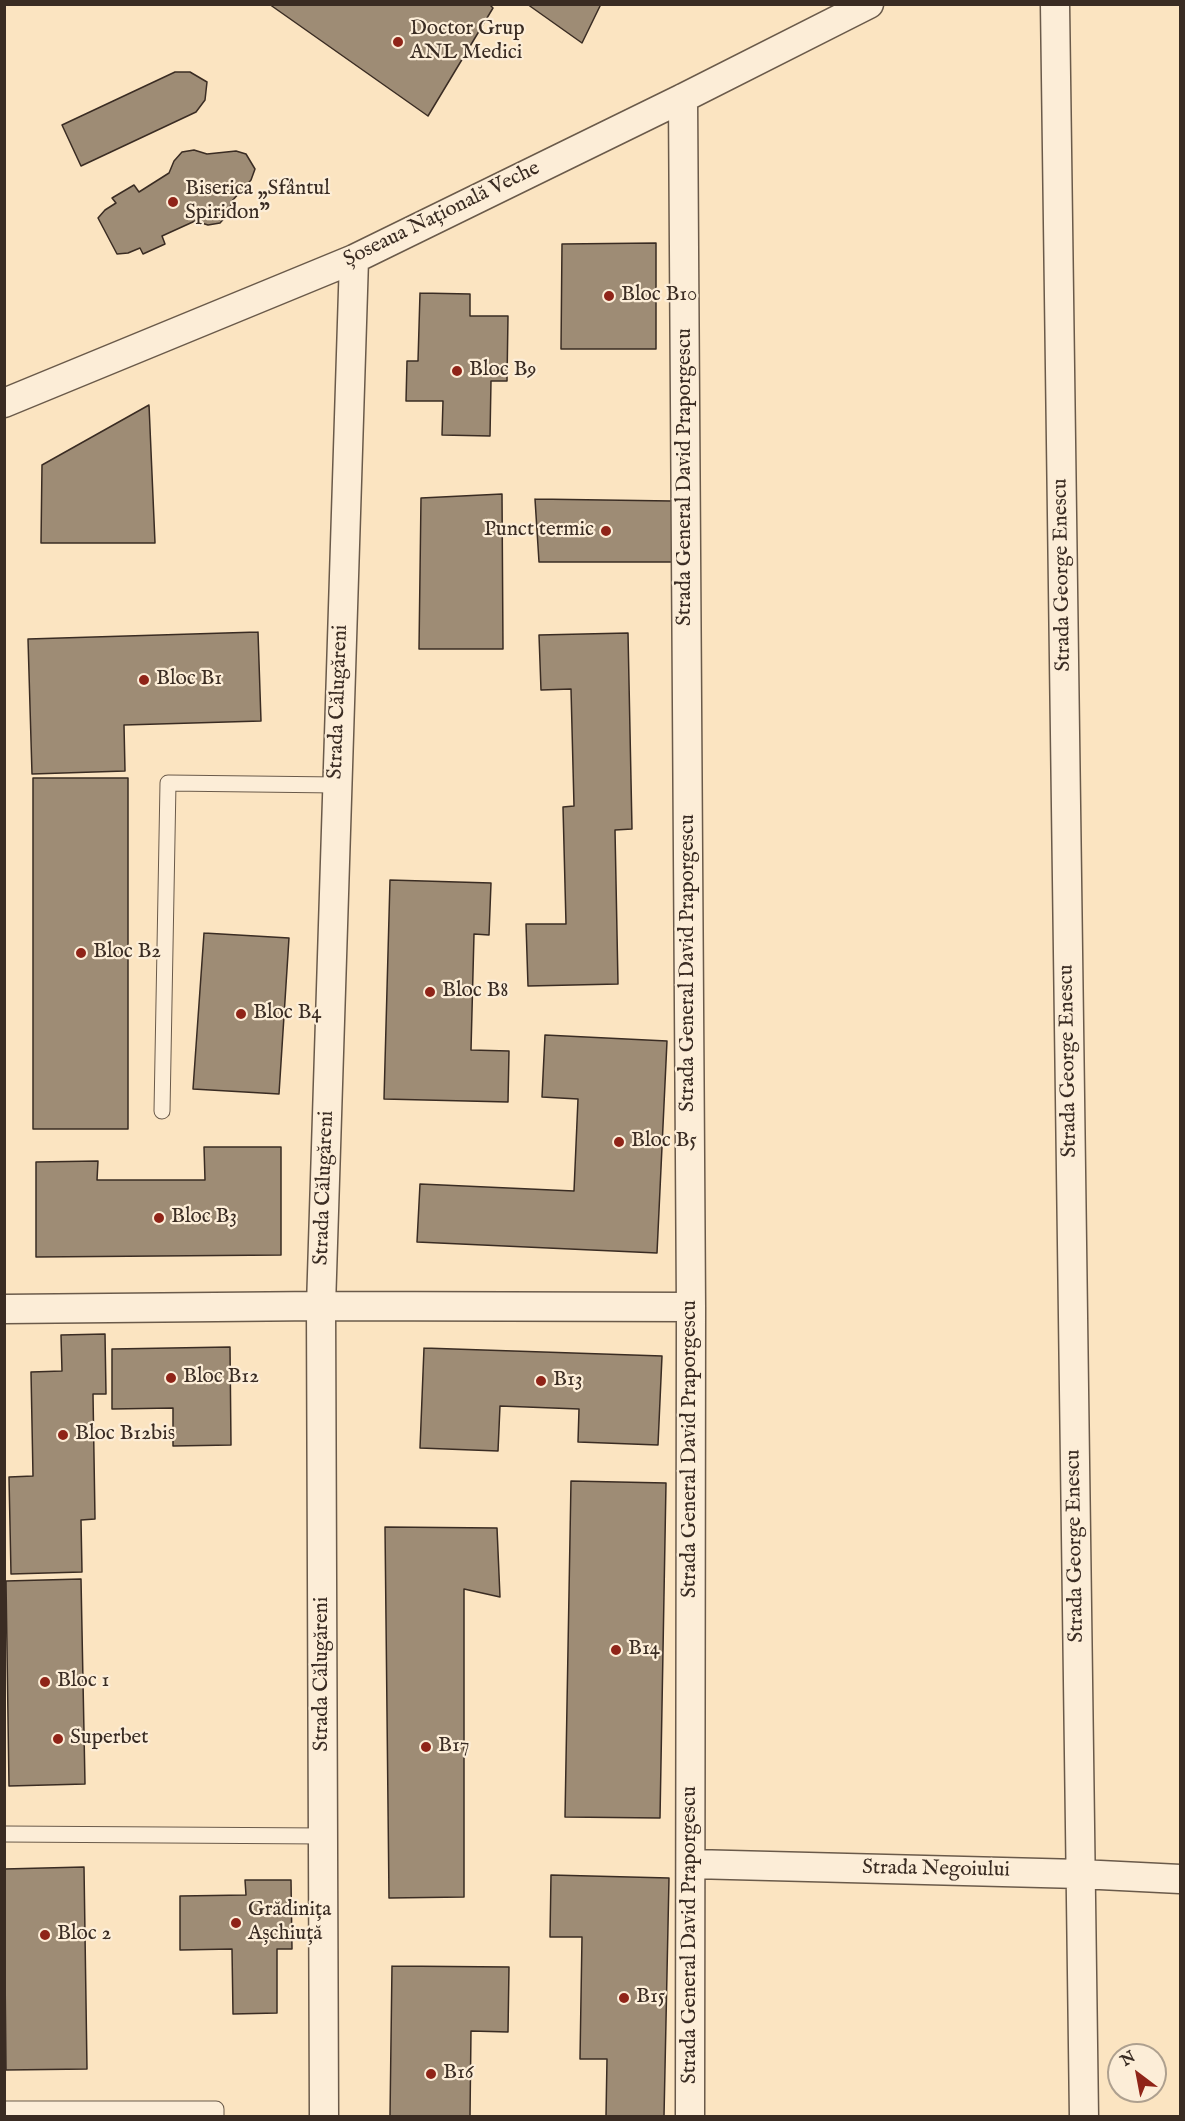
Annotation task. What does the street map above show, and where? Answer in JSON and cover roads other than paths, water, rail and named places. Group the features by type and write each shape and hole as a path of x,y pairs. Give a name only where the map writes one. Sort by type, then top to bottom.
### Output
{"street":[{"name":"Șoseaua Națională Veche","path":"4,403 354,259 869,4"},
{"name":"Strada George Enescu","path":"1055,4 1084,2116"},
{"name":"Strada General David Praporgescu","path":"683,98 691,1307 690,2116"},
{"name":"Strada Călugăreni","path":"324,2116 321,1306 354,259"},
{"path":"4,1309 321,1306 691,1307"},
{"name":"Strada Negoiului","path":"692,1864 1080,1874 1180,1879"}],"lane":[{"path":"162,1111 168,783 337,785"},
{"path":"4,1834 324,1836"},
{"path":"4,2109 216,2109 216,2116"}],"place":[{"name":"Doctor Grup ANL Medici","path":"398,42"},
{"name":"Biserica „Sfântul Spiridon\"","path":"173,202"},
{"name":"Bloc B10","path":"609,296"},
{"name":"Bloc B9","path":"457,371"},
{"name":"Punct termic","path":"606,531"},
{"name":"Bloc B1","path":"144,680"},
{"name":"Bloc B2","path":"81,953"},
{"name":"Bloc B8","path":"430,992"},
{"name":"Bloc B4","path":"241,1014"},
{"name":"Bloc B5","path":"619,1142"},
{"name":"Bloc B3","path":"159,1218"},
{"name":"Bloc B12","path":"171,1378"},
{"name":"B13","path":"541,1381"},
{"name":"Bloc B12bis","path":"63,1435"},
{"name":"B14","path":"616,1650"},
{"name":"Bloc 1","path":"45,1682"},
{"name":"Superbet","path":"58,1739"},
{"name":"B17","path":"426,1747"},
{"name":"Grădinița Așchiuță","path":"236,1923"},
{"name":"Bloc 2","path":"45,1935"},
{"name":"B15","path":"624,1998"},
{"name":"B16","path":"431,2074"}]}
